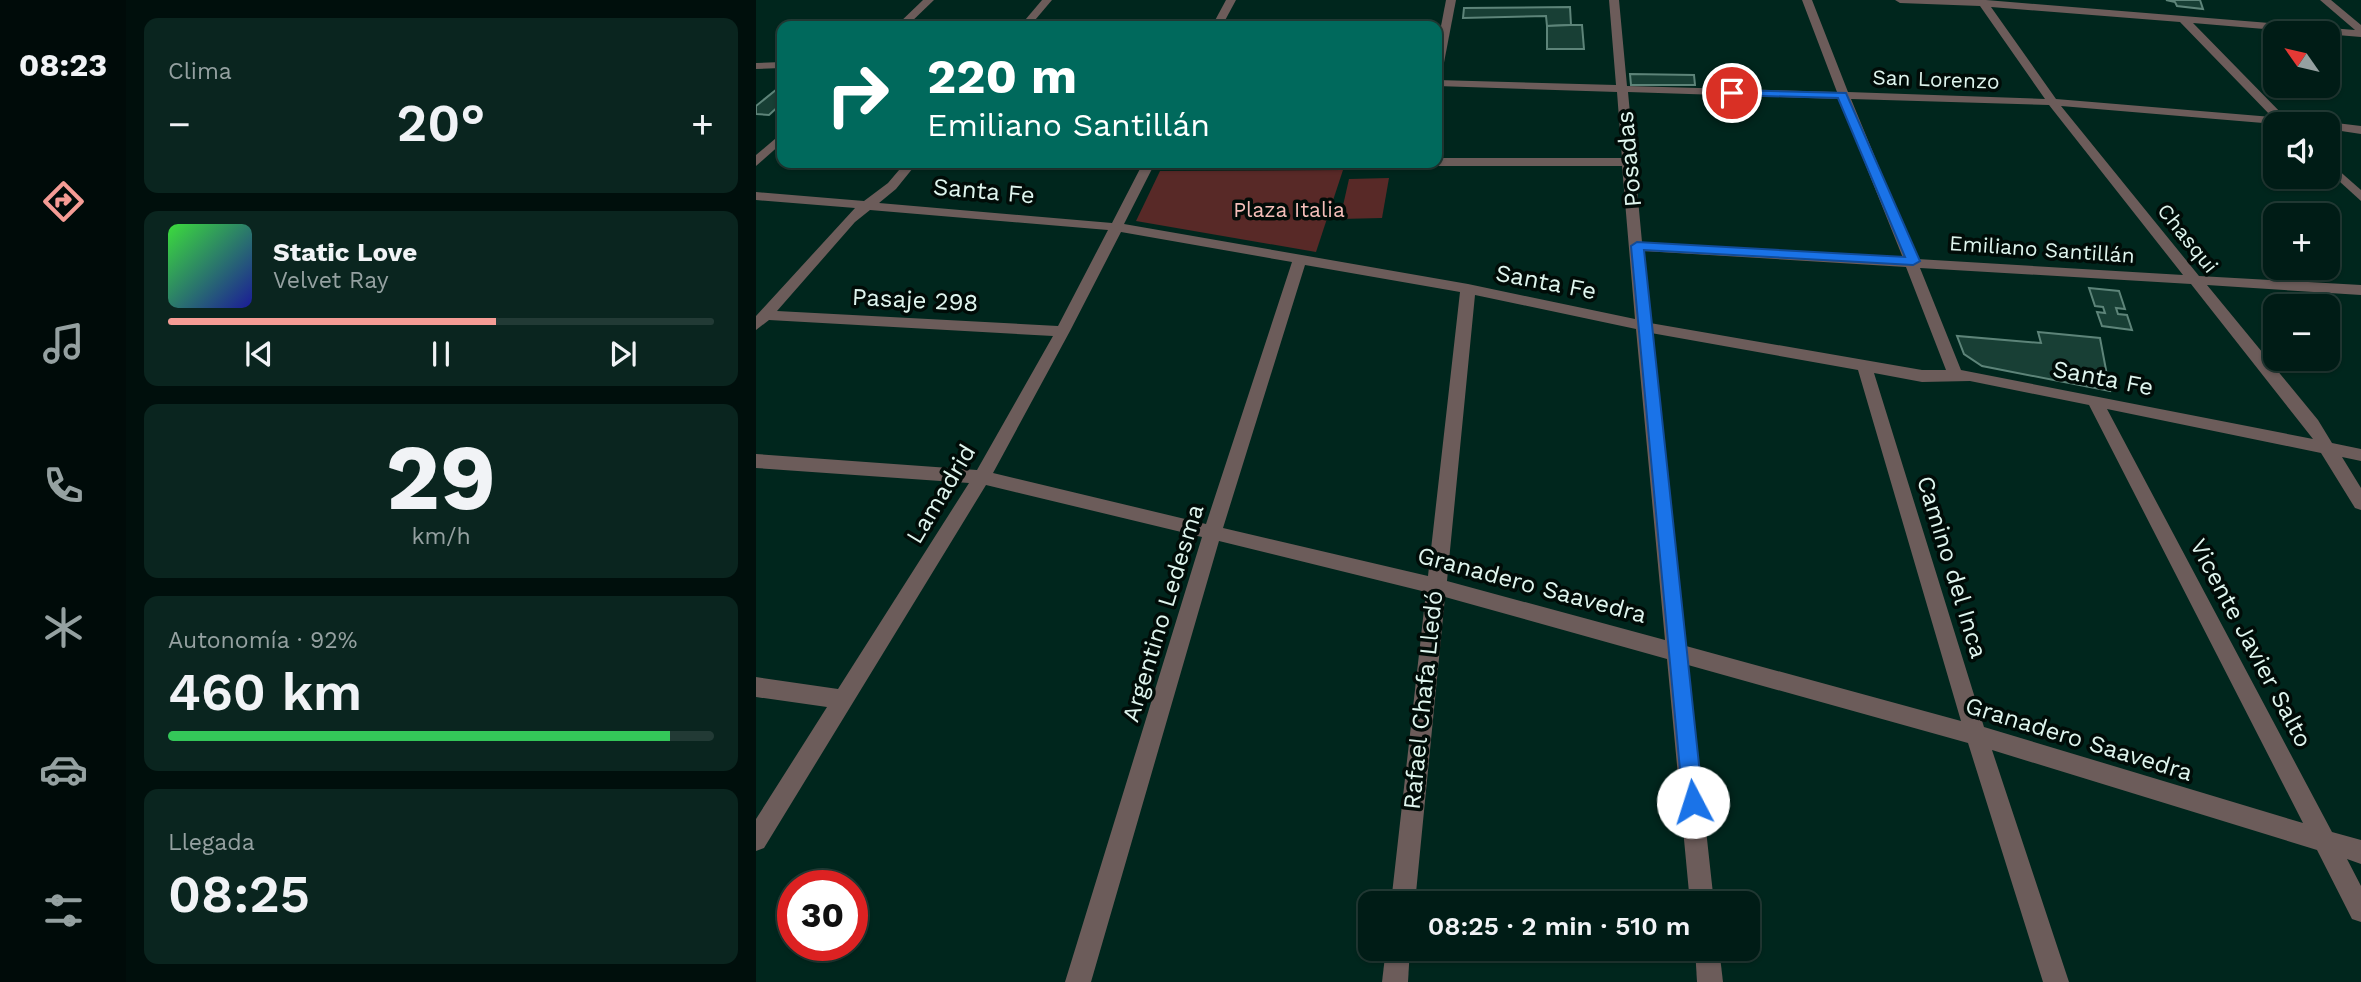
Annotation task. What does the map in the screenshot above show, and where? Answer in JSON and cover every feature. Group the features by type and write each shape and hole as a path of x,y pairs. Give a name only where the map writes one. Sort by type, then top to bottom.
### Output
{"street":[{"path":"906,21 929,0"},
{"path":"1029,21 1047,0"},
{"path":"1220,21 1231,0"},
{"path":"1442,47 1451,0"},
{"name":"Posadas","path":"1614,0 1643,328 1679,651 1701,891"},
{"path":"1807,0 1842,95 1913,261 1955,374"},
{"path":"1900,0 1982,1 2361,32"},
{"path":"2325,0 2361,32"},
{"name":"Chasqui","path":"1982,1 2051,102 2312,424 2361,503"},
{"path":"2183,19 2273,112"},
{"path":"756,66 777,65"},
{"name":"San Lorenzo","path":"1442,83 2051,102 2263,121"},
{"path":"2340,127 2361,130"},
{"path":"756,162 777,142"},
{"path":"1442,162 1630,162"},
{"path":"761,320 850,219 892,186 907,168"},
{"name":"Lamadrid","path":"756,840 982,477 1063,331 1146,168"},
{"path":"2340,177 2361,197"},
{"name":"Santa Fe","path":"756,196 1116,227 1468,289 1622,320 1643,328 1934,377 1955,374 2361,455"},
{"name":"Emiliano Santillán","path":"1637,246 2361,290"},
{"name":"Argentino Ledesma","path":"1078,982 1212,534 1300,259"},
{"name":"Rafael Chafa Lledó","path":"1404,891 1468,289"},
{"name":"Pasaje 298","path":"761,320 1063,331"},
{"name":"Camino del Inca","path":"1864,366 1976,735 2056,982"},
{"name":"Vicente Javier Salto","path":"2094,400 2361,910"},
{"name":"Granadero Saavedra","path":"756,461 982,477 1435,586 1679,651 1976,735 2361,852"},
{"path":"756,687 844,700"},
{"path":"1395,982 1397,961"},
{"path":"1708,961 1710,982"}],"green space":[{"name":"Plaza Italia","path":"1343,170 1316,252 1136,221 1160,171"},
{"path":"1389,178 1382,218 1340,219 1349,179"}],"building":[{"path":"2166,0 2200,0 2203,9 2177,6 2175,2"},
{"path":"1570,7 1571,25 1547,26 1546,16 1463,18 1464,8"},
{"path":"1582,25 1584,49 1547,49 1547,26"},
{"path":"1630,74 1694,75 1695,85 1631,85"},
{"path":"777,89 777,108 769,115 756,114 756,106"},
{"path":"2089,288 2119,291 2125,309 2116,308 2118,314 2127,315 2132,330 2102,326 2097,312 2105,313 2103,307 2095,306"},
{"path":"2038,332 2100,338 2110,391 1982,366 1964,354 1957,336 2041,343"}],"route":[{"path":"1693,802 1643,328 1637,246 1913,261 1842,95 1732,93"}]}
